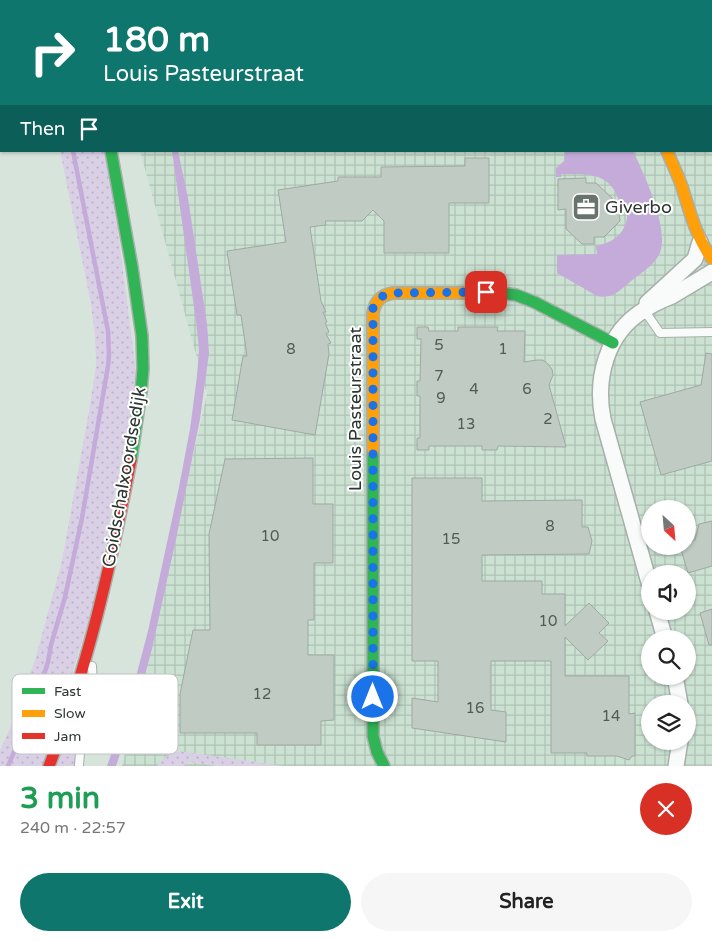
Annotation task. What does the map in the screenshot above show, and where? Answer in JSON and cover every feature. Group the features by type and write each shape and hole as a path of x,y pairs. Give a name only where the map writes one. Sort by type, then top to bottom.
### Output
{"street":[{"name":"Goidschalxoordsedijk","path":"81,674 111,556 127,481 143,376 143,345 140,318 111,152"},
{"path":"667,152 681,183 693,225 705,237"},
{"path":"684,161 712,259"},
{"path":"642,311 648,301 695,259 705,237"},
{"path":"644,565 604,424 600,386 602,372 613,343 623,328 642,311 712,272"},
{"name":"Louis Pasteurstraat","path":"384,766 376,752 373,736 372,313 375,304 382,296 394,293 506,293 534,302 613,343"},
{"path":"676,766 679,750"},
{"name":"Goidschalxoordsedijk","path":"49,766 54,754"}],"lane":[{"path":"642,311 649,317 660,333 712,332"},
{"path":"89,645 92,674"}],"shaded area":[{"path":"60,152 105,152 113,193 137,379 95,599 72,674 30,674 62,561 90,405 96,366 91,304"},
{"path":"140,152 712,152 712,766 122,766 125,754 178,754 178,674 143,674 207,394"},
{"path":"172,152 178,152 188,198 207,324 209,353 200,419 152,649 145,674 137,674 148,631 190,429 199,350"},
{"path":"565,152 633,152 655,203 662,232 662,245 659,255 646,270 612,295 597,296 557,273 557,255 597,254 596,246 611,241 621,233 628,215 628,207 621,207 612,187 599,177 582,174 561,174 561,177 556,177 556,168 564,161"},
{"path":"12,723 12,754 48,754 44,766 0,766 0,750"},
{"path":"178,751 283,766 216,766 190,762 183,766 157,766 165,757 178,754"},
{"path":"61,754 78,754 76,766 56,766"},
{"path":"111,754 120,754 116,766 107,766"}],"building":[{"path":"465,158 489,158 489,203 449,203 449,253 384,253 384,221 373,210 362,221 325,221 326,225 310,227 321,301 326,312 323,312 329,332 326,334 331,343 328,344 329,354 315,435 232,420 243,356 247,356 241,315 237,315 227,251 286,242 278,190 338,181 338,177 381,177 381,167 465,166"},
{"path":"586,178 586,183 596,183 612,198 612,209 619,209 620,221 604,237 594,237 594,244 582,244 566,229 566,209 558,210 558,179"},
{"path":"417,327 428,327 429,331 458,331 458,327 498,327 497,331 525,331 524,362 543,360 552,369 553,375 549,385 566,447 498,446 497,450 482,450 482,446 429,446 429,450 417,450 417,438 420,438 420,396 417,396 417,381 420,381 421,339 417,339"},
{"path":"706,353 712,354 712,461 661,475 640,402 701,385"},
{"path":"313,458 313,504 333,504 333,563 314,563 314,620 308,620 308,655 334,655 334,720 321,721 321,745 257,745 257,733 180,733 180,694 193,630 210,630 209,534 225,459"},
{"path":"412,478 482,478 482,501 582,500 582,527 588,527 592,541 589,554 482,555 482,581 542,581 542,594 565,594 565,626 589,603 609,623 599,633 608,641 588,660 565,637 565,676 629,676 629,714 635,713 635,756 632,756 629,760 617,756 587,756 587,753 551,753 551,661 491,661 491,710 506,712 506,742 412,728 412,698 438,702 438,661 412,661"},
{"path":"712,521 712,566 696,571 696,565 686,565 683,555 696,555 696,536 699,524"},
{"path":"712,609 712,645 709,645 700,613"}],"waterway":[{"path":"44,674 65,597 82,518 109,355 108,331 73,152"},
{"path":"8,766 13,754"}],"traffic: fast":[{"path":"111,152 132,267 142,336 143,369 141,392 131,460"},
{"path":"501,293 516,295 534,302 613,343"},
{"path":"373,452 373,736 377,752 384,766"}],"traffic: slow":[{"path":"667,152 698,233 712,259"},
{"path":"373,452 373,313 377,302 385,295 393,293 501,293"}],"traffic: jam":[{"path":"81,674 107,577 131,460"},
{"path":"49,766 54,754"}],"place":[{"name":"Giverbo","path":"586,207"}],"route":[{"path":"373,697 373,307 379,298 389,293 486,292"}]}
